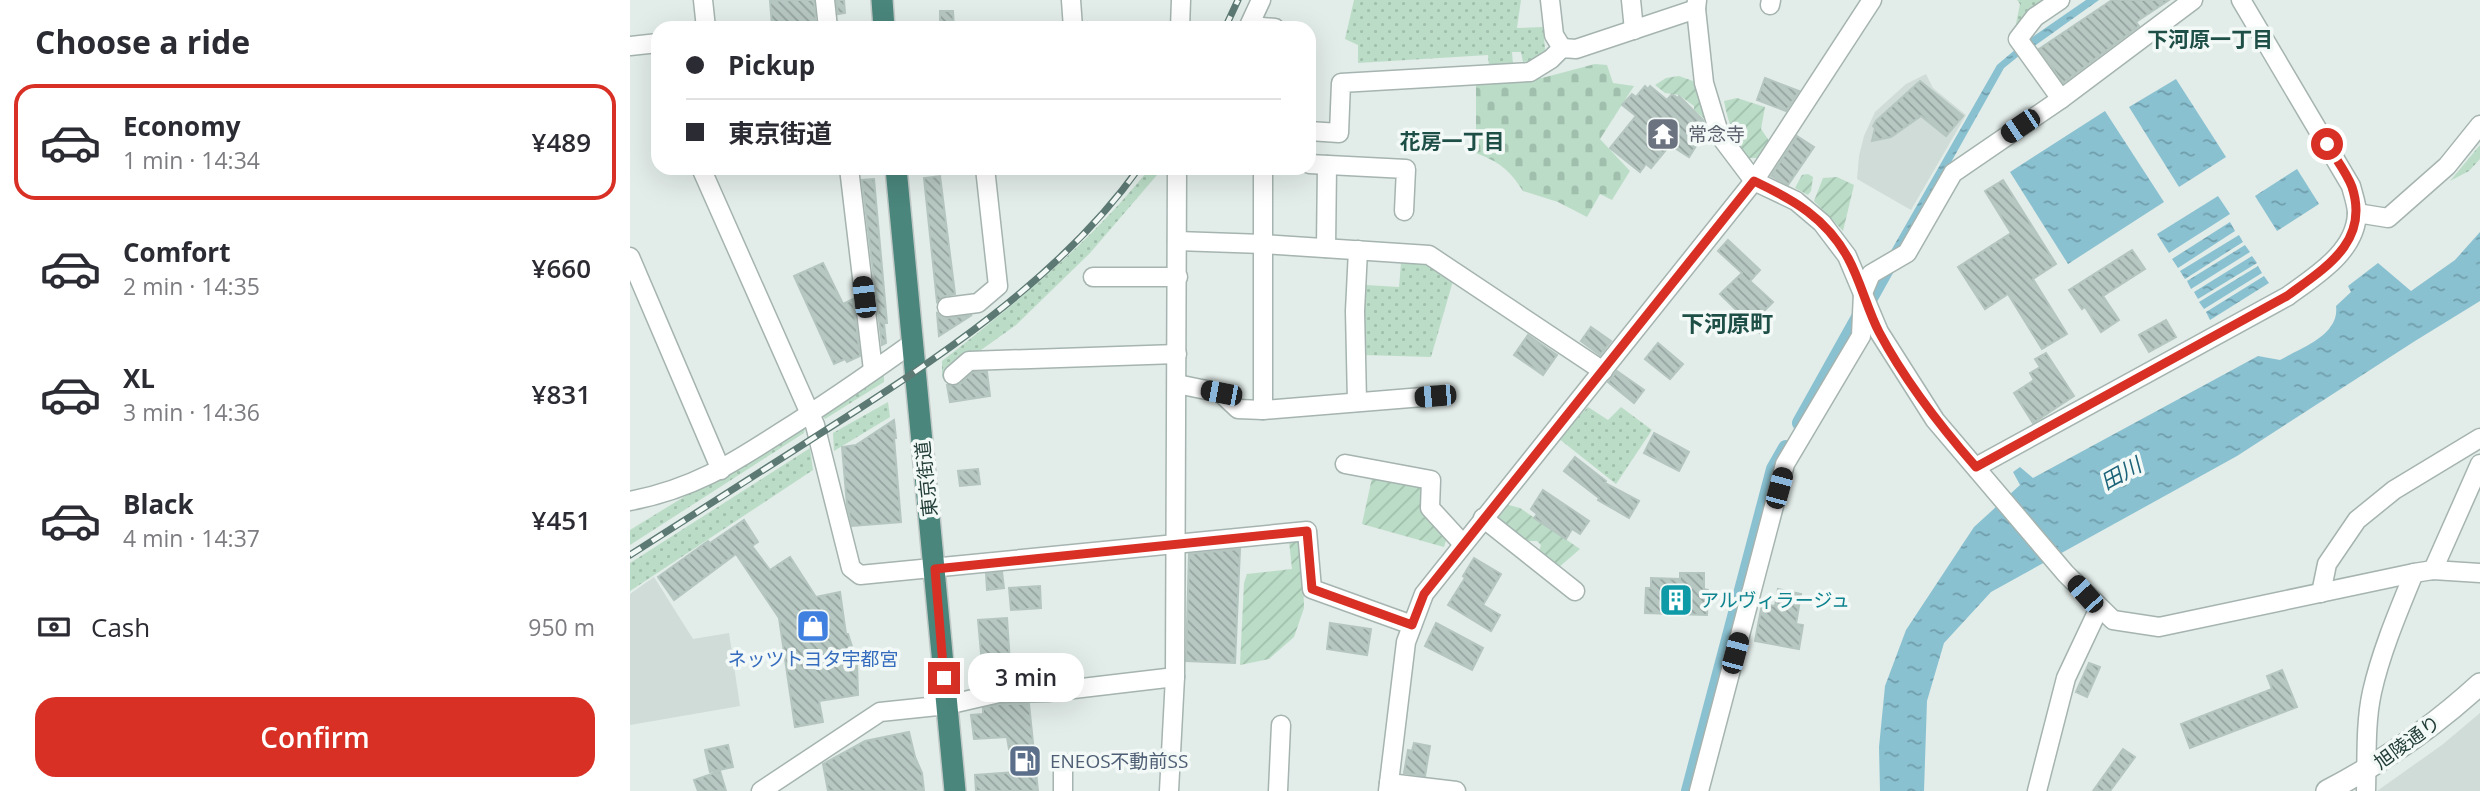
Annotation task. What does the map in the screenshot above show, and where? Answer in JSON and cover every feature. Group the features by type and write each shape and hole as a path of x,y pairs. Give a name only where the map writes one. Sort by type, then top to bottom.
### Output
{"highway":[{"path":"882,0 884,21"},
{"name":"東京街道","path":"897,175 955,791"}],"street":[{"path":"703,0 705,21"},
{"path":"825,0 827,21"},
{"path":"1071,0 1072,21"},
{"path":"1180,21 1181,0"},
{"path":"1258,21 1261,0"},
{"path":"1550,0 1553,34 1562,48"},
{"path":"1631,0 1634,30"},
{"path":"1456,791 1389,787 1406,642 1424,594 1754,181 1872,0"},
{"path":"2060,0 2035,17 2018,39 2061,99"},
{"path":"1699,791 1785,464 1861,336 1863,293 1871,274 1907,253 1953,173 2061,99 2193,0"},
{"path":"1976,467 2287,296 2326,267 2352,236 2357,213 2351,186 2241,0"},
{"path":"1562,48 1576,49 1634,30 1696,4 1704,83 1720,136 1754,181 1796,201 1822,223 1847,257 1879,332 1935,420 2066,574 2113,620 2159,628 2414,573 2432,570 2480,573"},
{"path":"630,46 651,48"},
{"path":"1316,131 1339,133 1341,83 1530,72 1551,60 1562,48"},
{"path":"2357,213 2388,218 2447,166 2480,125"},
{"path":"1326,248 1318,164 1406,169 1404,211"},
{"path":"704,175 814,425 851,568 855,574 935,569 1307,531 1312,589 1412,625"},
{"path":"850,175 873,370"},
{"path":"947,307 978,303 998,286 986,175"},
{"path":"1170,791 1175,677 1177,175"},
{"path":"1263,175 1263,410"},
{"path":"1177,241 1429,255 1603,371"},
{"path":"1357,402 1355,311 1358,250"},
{"path":"630,257 721,470"},
{"path":"1093,277 1178,277"},
{"path":"630,500 669,491 721,470 911,344"},
{"path":"953,375 970,360 1177,354"},
{"path":"1177,384 1221,393 1238,409 1263,410 1435,396"},
{"path":"2321,593 2328,564 2357,520 2394,490 2480,438"},
{"path":"1345,464 1431,480 1430,508 1463,544"},
{"path":"2432,570 2480,464"},
{"path":"1483,518 1575,591"},
{"path":"2366,781 2368,716 2372,692 2394,622 2414,573"},
{"path":"2037,791 2066,678 2099,608"},
{"path":"761,791 880,712 947,705 999,693 1048,692 1175,677"},
{"name":"旭陵通り","path":"2327,791 2366,781 2480,684"},
{"path":"1278,791 1281,725"},
{"path":"1063,763 1063,791"}],"shaded area":[{"path":"1926,74 1933,88 1966,115 1911,210 1857,179 1859,156 1864,136 1875,112 1906,84"},
{"path":"654,577 693,639 729,633 740,706 630,725 630,594"},
{"path":"2480,713 2480,791 2377,791 2442,745"}],"green space":[{"path":"1354,0 1521,0 1517,28 1543,27 1546,59 1523,62 1521,52 1512,52 1513,64 1489,66 1488,55 1358,63 1358,45 1345,39"},
{"path":"2017,0 2050,0 2015,29 2020,4"},
{"path":"1595,64 1607,65 1613,83 1634,86 1600,139 1630,171 1612,200 1600,194 1587,217 1558,202 1523,191 1503,167 1476,153 1476,82 1542,78"},
{"path":"1679,76 1693,81 1706,120 1694,110 1694,106 1679,95 1665,93 1655,85 1666,78"},
{"path":"1737,98 1765,107 1761,129 1770,142 1760,158 1748,158 1730,124 1724,101"},
{"path":"2480,145 2480,159 2469,171 2450,181"},
{"path":"1144,175 1157,175 1090,253 1016,325 942,378 942,361 1025,294 1103,222"},
{"path":"1802,175 1813,177 1808,195 1795,188"},
{"path":"1837,177 1854,185 1843,231 1814,201 1823,178"},
{"path":"1401,263 1431,265 1453,281 1431,357 1363,355 1366,285 1399,287"},
{"path":"884,370 884,382 825,419 821,413"},
{"path":"888,402 890,417 834,451 833,433"},
{"path":"1588,407 1608,420 1621,407 1652,430 1616,484 1558,438"},
{"path":"806,422 804,433 630,545 630,530"},
{"path":"810,448 813,470 630,591 630,563"},
{"path":"1372,478 1425,487 1423,514 1447,537 1444,547 1362,524"},
{"path":"1505,504 1520,508 1580,549 1558,568 1539,552 1541,545 1537,541 1527,541 1494,519"},
{"path":"1302,540 1304,608 1294,637 1269,659 1240,665 1244,583 1247,574 1292,569 1289,541"}],"water":[{"path":"2086,0 2099,0 2033,47 2028,40"},
{"path":"2016,49 2020,55 2004,68 1900,253 1888,256 1997,65"},
{"path":"2176,79 2226,157 2179,187 2129,107"},
{"path":"2105,111 2164,202 2068,264 2010,172"},
{"path":"2297,169 2319,204 2277,231 2255,196"},
{"path":"2218,196 2230,214 2169,253 2157,234"},
{"path":"2230,222 2235,231 2178,268 2172,259"},
{"name":"田川","path":"2480,232 2480,301 2237,456 1991,592 1944,643 1927,701 1924,791 1880,791 1879,747 1885,686 1906,630 1974,527 2020,485 2013,472 2020,467 2033,478 2258,356 2280,360 2326,333 2336,316 2336,306 2351,292 2348,286 2378,263 2411,291 2455,260"},
{"path":"2239,235 2243,242 2185,279 2180,271"},
{"path":"2245,245 2250,252 2191,289 2187,281"},
{"path":"2252,256 2257,263 2198,299 2194,292"},
{"path":"2258,266 2262,273 2204,309 2199,302"},
{"path":"2264,276 2269,283 2210,320 2206,312"}],"building":[{"path":"814,0 816,21 772,21 770,1"},
{"path":"836,0 844,0 845,13 838,14"},
{"path":"2112,0 2169,0 2136,22 2139,26 2063,83 2039,49"},
{"path":"940,11 953,11 954,21 940,21"},
{"path":"1765,78 1799,91 1786,111 1757,100"},
{"path":"1920,81 1963,116 1946,136 1921,116 1891,137 1872,141 1876,121"},
{"name":"常念寺","path":"1645,86 1648,89 1650,86 1667,100 1672,94 1678,98 1679,96 1703,120 1706,130 1689,157 1670,145 1651,168 1646,164 1640,172 1610,148 1636,116 1622,105 1632,94 1636,97"},
{"path":"1797,136 1814,147 1788,185 1771,176"},
{"path":"940,176 955,294 945,296 937,302 924,178"},
{"path":"874,179 887,323 884,323 886,343 882,345 862,180"},
{"path":"2003,180 2056,264 2033,279 2067,334 2042,349 2008,294 1985,309 1958,267 2011,233 1985,191"},
{"path":"1728,240 1760,270 1750,281 1773,302 1760,315 1769,323 1760,333 1720,294 1742,273 1718,251"},
{"path":"2132,250 2145,269 2103,296 2119,320 2101,332 2085,307 2082,309 2069,290"},
{"path":"823,263 843,304 853,299 860,356 847,362 845,359 834,364 794,276"},
{"path":"937,313 948,318 972,315 939,336"},
{"path":"2166,320 2176,337 2149,352 2139,335"},
{"path":"1591,327 1611,341 1600,355 1581,341"},
{"path":"1528,335 1557,355 1543,375 1514,355"},
{"path":"1658,343 1683,364 1670,379 1645,359"},
{"path":"2046,353 2074,396 2033,423 2014,393 2034,380 2030,373 2040,367 2035,359"},
{"path":"1617,371 1644,390 1634,403 1608,382"},
{"path":"973,372 987,372 990,396 950,402 947,385 960,384"},
{"path":"894,420 901,522 852,526 847,505 842,447 856,445"},
{"path":"1654,433 1689,452 1679,471 1644,453"},
{"path":"1575,457 1606,481 1605,483 1639,501 1629,518 1598,500 1599,498 1564,471"},
{"path":"978,469 980,484 960,486 958,471"},
{"path":"1543,490 1589,521 1580,534 1572,529 1566,539 1534,518 1537,514 1531,509"},
{"name":"ネッツトヨタ宇都宮","path":"744,520 758,542 752,546 770,570 790,557 816,597 840,592 846,634 857,662 858,695 819,701 823,722 795,727 779,618 736,554 674,600 658,577 708,541 710,543"},
{"path":"1240,549 1235,663 1186,661 1189,554"},
{"path":"1474,558 1501,574 1483,605 1500,615 1491,631 1448,605"},
{"path":"1002,572 1004,588 987,590 986,574"},
{"name":"アルヴィラージュ","path":"1680,573 1704,573 1704,589 1708,590 1707,615 1645,613 1646,588 1651,588 1651,578 1680,579"},
{"path":"1040,586 1041,608 1011,610 1009,588"},
{"path":"1778,589 1801,594 1796,624 1803,625 1799,649 1755,641 1762,604 1775,606"},
{"path":"1007,618 1010,663 982,664 978,620"},
{"path":"1330,623 1371,629 1367,655 1327,649"},
{"path":"1436,623 1483,648 1472,670 1425,646"},
{"path":"2089,663 2100,667 2087,697 2076,692"},
{"path":"1023,664 1025,681 1004,682 1003,666"},
{"path":"2282,670 2297,707 2190,748 2181,724 2272,689 2267,676"},
{"path":"1000,704 1029,704 1038,791 976,791 975,775 1016,772 1014,748 1009,749 1007,737 974,739 971,715 983,714 983,708"},
{"path":"909,732 922,773 924,791 828,791 823,764 865,741"},
{"path":"1414,743 1430,746 1425,776 1404,773 1408,750 1412,751"},
{"path":"728,745 733,767 710,772 705,750"},
{"path":"2123,749 2135,757 2110,791 2093,791"},
{"path":"720,771 726,791 698,791 694,780"}],"waterway":[{"path":"1800,423 1890,262"},
{"path":"1689,791 1774,469 1786,448"}],"railway":[{"path":"1228,21 1238,0"},
{"path":"630,555 862,407 992,316 1071,247 1107,209 1134,175"}],"place":[{"name":"常念寺","path":"1663,134"},
{"name":"アルヴィラージュ","path":"1676,600"},
{"name":"ネッツトヨタ宇都宮","path":"813,626"},
{"name":"ENEOS不動前SS","path":"1025,761"}],"district":[{"name":"下河原一丁目","path":"2210,40"},
{"name":"花房一丁目","path":"1452,142"},
{"name":"下河原町","path":"1727,324"}],"route":[{"path":"944,678 935,569 1307,531 1312,589 1412,625 1424,594 1754,181 1796,201 1822,223 1847,257 1879,332 1935,420 1976,467 2287,296 2326,267 2352,236 2357,213 2351,186 2327,144"}]}
